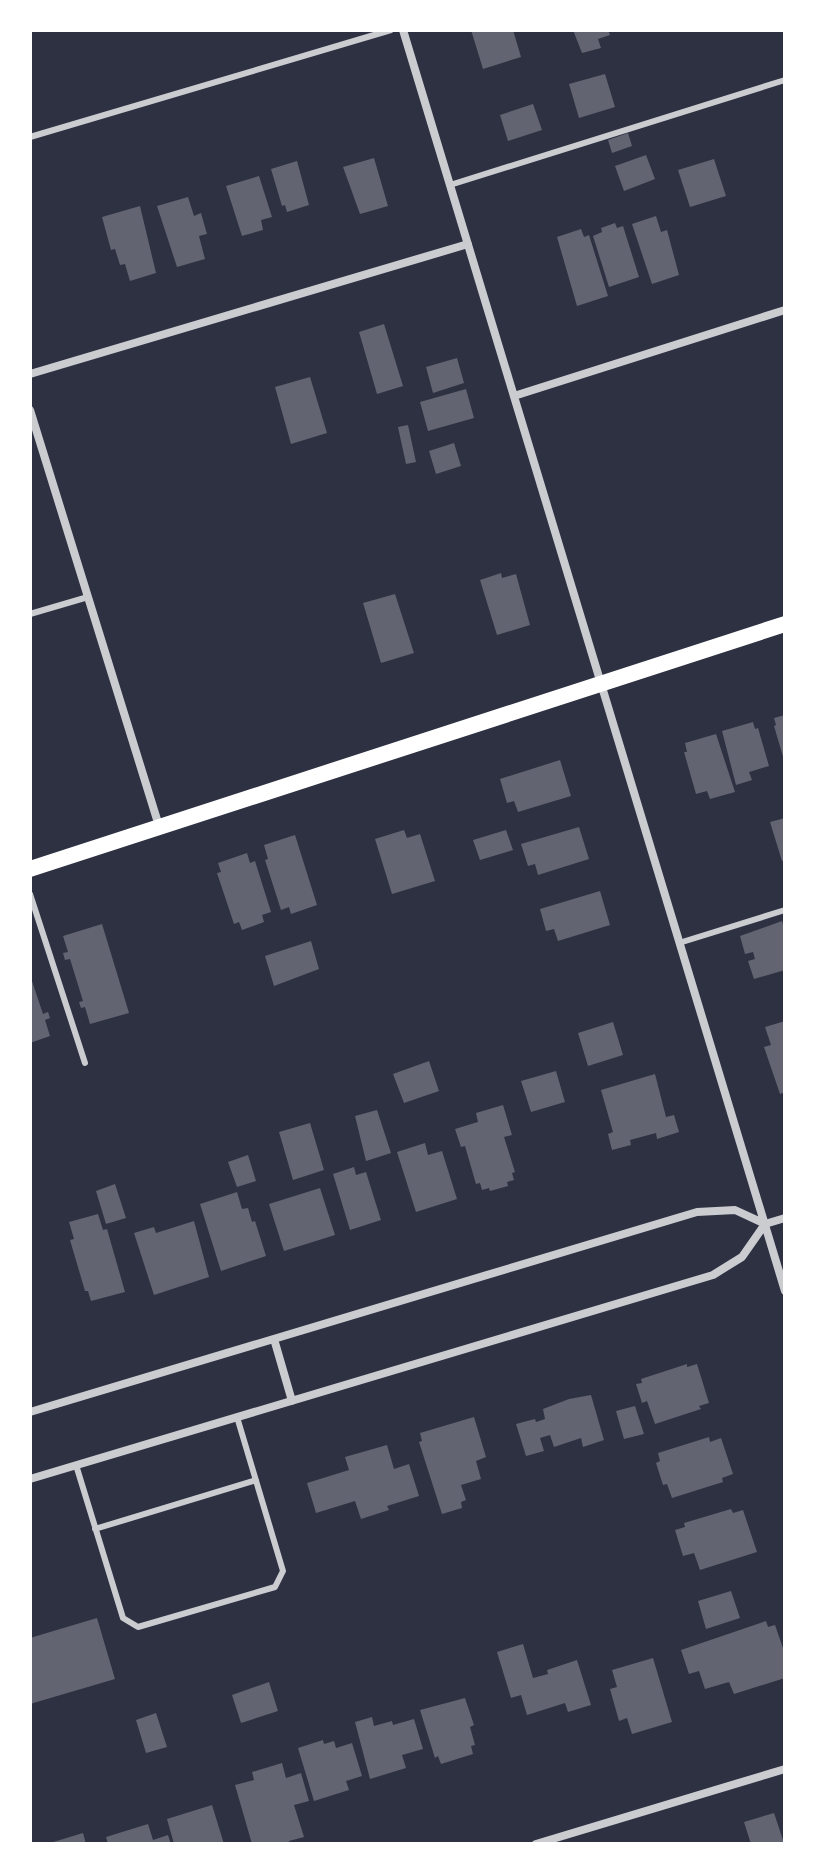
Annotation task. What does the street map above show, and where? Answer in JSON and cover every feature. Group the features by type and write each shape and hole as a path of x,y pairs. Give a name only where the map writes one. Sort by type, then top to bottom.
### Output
{"main road":[{"path":"30,869 785,624"}],"street":[{"path":"403,30 785,1291"},
{"path":"30,374 468,244"},
{"path":"514,396 785,310"},
{"path":"30,410 159,826"},
{"path":"30,1412 697,1212 735,1210 765,1224"},
{"path":"30,1479 713,1275 742,1257 765,1224 785,1218"},
{"path":"274,1339 292,1401"},
{"path":"536,1844 785,1769"}],"lane":[{"path":"30,137 391,30"},
{"path":"450,185 785,80"},
{"path":"30,614 88,597"},
{"path":"30,894 85,1063"},
{"path":"679,943 785,910"},
{"path":"76,1465 123,1618 138,1627 275,1587 283,1571 237,1417"},
{"path":"95,1529 256,1480"}],"building":[{"path":"471,30 513,30 521,57 483,69"},
{"path":"573,30 608,30 610,35 598,39 601,48 582,53"},
{"path":"605,74 615,107 579,118 569,84"},
{"path":"533,104 542,130 508,141 500,115"},
{"path":"628,133 632,146 612,153 608,140"},
{"path":"646,155 655,179 624,191 615,166"},
{"path":"374,158 388,206 360,214 343,167"},
{"path":"714,159 726,196 690,207 678,170"},
{"path":"297,161 309,205 287,212 285,205 282,206 271,169"},
{"path":"259,176 272,217 261,220 263,230 242,236 226,186"},
{"path":"188,197 194,216 201,213 207,234 199,236 205,259 177,267 157,206"},
{"path":"140,206 156,273 130,281 125,264 120,265 115,249 111,250 102,217"},
{"path":"656,216 661,232 667,230 679,275 652,284 632,224"},
{"path":"615,223 617,228 623,226 639,277 609,287 593,236 602,232 601,228"},
{"path":"581,229 584,237 589,235 608,296 577,306 557,237"},
{"path":"384,324 403,386 377,394 359,332"},
{"path":"457,358 464,383 433,393 426,367"},
{"path":"310,377 327,433 291,444 275,387"},
{"path":"466,389 474,418 428,431 420,402"},
{"path":"408,425 416,462 406,464 398,427"},
{"path":"454,443 461,466 436,474 429,451"},
{"path":"501,573 502,578 516,574 530,625 497,635 480,580"},
{"path":"395,594 414,653 381,663 363,603"},
{"path":"785,715 785,760 784,760 774,718"},
{"path":"753,722 755,729 758,728 769,766 749,772 752,780 736,785 722,731"},
{"path":"716,734 735,792 710,799 707,791 696,794 684,752 687,752 685,743"},
{"path":"560,760 571,796 518,812 514,801 507,803 500,779"},
{"path":"785,818 785,860 782,861 770,822"},
{"path":"579,827 589,859 538,875 535,864 528,866 521,844"},
{"path":"404,830 407,838 420,834 435,881 392,894 375,839"},
{"path":"506,830 513,850 480,860 473,840"},
{"path":"295,835 317,905 291,914 289,907 281,910 265,860 268,859 264,845"},
{"path":"247,853 250,863 255,861 271,912 262,915 264,922 242,930 239,922 234,924 217,873 221,872 218,863"},
{"path":"600,891 610,925 558,941 554,929 546,931 540,909"},
{"path":"782,921 785,970 754,979 748,961 755,959 753,952 745,954 740,936"},
{"path":"102,924 129,1013 90,1024 85,1007 81,1008 79,1002 83,1001 70,959 65,960 63,953 68,952 63,936"},
{"path":"311,941 319,969 274,986 265,956"},
{"path":"30,975 43,1014 48,1012 50,1018 45,1020 50,1036 30,1043"},
{"path":"785,1021 785,1092 780,1094 764,1047 771,1045 765,1027"},
{"path":"613,1022 623,1055 588,1066 578,1033"},
{"path":"429,1061 439,1091 404,1103 393,1074"},
{"path":"556,1071 565,1102 531,1112 521,1081"},
{"path":"655,1074 666,1117 674,1115 679,1132 657,1139 656,1133 630,1140 631,1145 612,1150 608,1134 613,1132 601,1090"},
{"path":"503,1105 512,1135 504,1137 515,1172 512,1173 514,1180 507,1182 508,1186 482,1190 480,1183 476,1184 465,1146 461,1147 455,1129 478,1122 476,1113"},
{"path":"377,1110 391,1153 366,1161 355,1116"},
{"path":"310,1123 324,1170 293,1180 279,1132"},
{"path":"425,1143 428,1155 442,1151 457,1199 416,1212 397,1152"},
{"path":"248,1155 256,1181 237,1187 228,1162"},
{"path":"354,1167 356,1175 366,1172 381,1220 350,1230 333,1174"},
{"path":"115,1184 126,1218 106,1224 96,1191"},
{"path":"320,1188 335,1235 284,1251 269,1204"},
{"path":"237,1192 242,1209 248,1208 252,1222 255,1221 266,1256 221,1271 200,1204"},
{"path":"98,1214 103,1230 107,1229 125,1292 91,1301 88,1291 85,1291 70,1240 74,1239 69,1222"},
{"path":"194,1221 209,1277 154,1295 134,1233 154,1227 156,1233"},
{"path":"687,1364 687,1367 697,1364 709,1403 699,1406 701,1409 655,1424 647,1401 642,1403 636,1384 642,1383 641,1379"},
{"path":"591,1395 604,1440 583,1447 581,1438 554,1447 550,1435 540,1438 544,1451 526,1456 516,1424 545,1419 543,1409"},
{"path":"635,1406 644,1434 624,1439 616,1411"},
{"path":"474,1417 486,1457 476,1461 481,1479 461,1485 466,1500 461,1502 462,1508 442,1514 419,1442 422,1441 420,1433"},
{"path":"709,1437 710,1442 721,1438 733,1474 722,1478 723,1482 672,1498 667,1484 663,1485 656,1463 660,1461 658,1453"},
{"path":"387,1445 394,1469 409,1464 419,1496 387,1506 389,1510 361,1519 355,1501 316,1513 307,1483 349,1470 345,1457"},
{"path":"731,1509 733,1513 743,1510 757,1552 700,1570 694,1553 683,1556 675,1530 685,1527 684,1523"},
{"path":"731,1591 740,1618 706,1629 698,1601"},
{"path":"97,1618 115,1679 30,1704 30,1638"},
{"path":"766,1621 768,1627 775,1625 785,1654 785,1678 734,1694 729,1682 705,1689 699,1671 689,1674 681,1650"},
{"path":"523,1644 533,1678 577,1660 591,1705 568,1712 565,1703 527,1715 521,1695 511,1698 497,1652"},
{"path":"653,1658 672,1722 632,1734 627,1718 619,1721 610,1689 617,1687 612,1670"},
{"path":"269,1682 278,1711 241,1723 232,1695"},
{"path":"465,1698 474,1725 470,1727 475,1745 471,1746 473,1754 441,1764 438,1756 435,1758 420,1710"},
{"path":"156,1713 167,1747 146,1753 136,1720"},
{"path":"372,1717 374,1726 414,1719 423,1749 402,1755 406,1768 370,1779 355,1722"},
{"path":"323,1740 324,1744 334,1741 336,1748 352,1743 362,1776 346,1781 349,1790 314,1801 298,1748"},
{"path":"282,1763 286,1778 301,1773 309,1801 294,1805 304,1837 289,1841 290,1844 252,1844 235,1785 254,1780 252,1772"},
{"path":"212,1805 224,1844 174,1844 167,1819"},
{"path":"774,1813 784,1843 751,1844 744,1822"},
{"path":"148,1824 153,1840 168,1835 171,1844 108,1844 106,1837"},
{"path":"83,1833 86,1844 50,1844 50,1843"}]}
